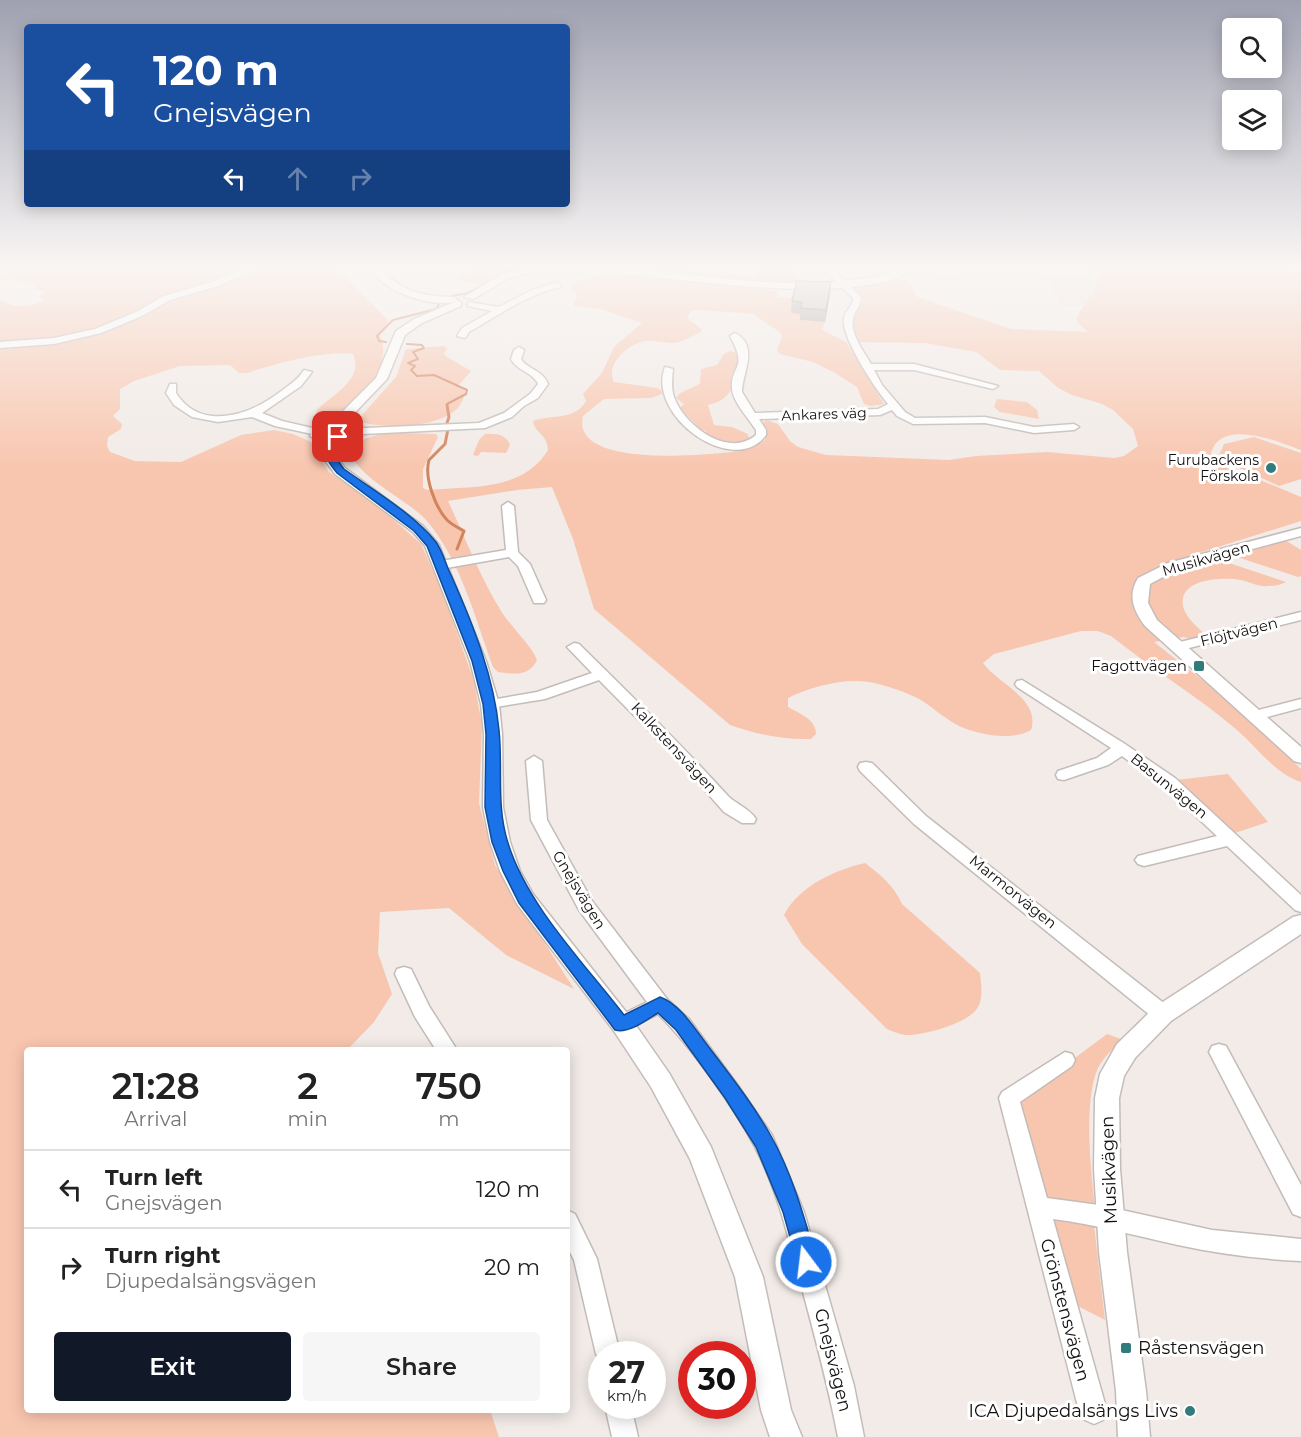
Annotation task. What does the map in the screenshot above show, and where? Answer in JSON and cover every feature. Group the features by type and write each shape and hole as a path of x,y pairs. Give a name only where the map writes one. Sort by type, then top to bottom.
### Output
{"street":[{"path":"0,345 54,341 85,334"},
{"path":"399,334 387,370 381,380 330,433 330,458 336,466 418,529 432,545 478,661 490,704 493,734 493,807 500,842 510,871 525,899 622,1024 681,1114 706,1164 749,1277 776,1410 786,1437"},
{"path":"851,334 867,367 892,406 914,421 985,420 1034,430 1074,427"},
{"name":"Ankares väg","path":"668,369 666,383 670,400 699,435 708,442 722,446 737,446 757,440 761,435 761,429 737,392 746,360 744,351 735,336"},
{"path":"253,413 279,424 330,433 469,427 501,419 534,396 543,384 542,378 519,365 516,359 519,350"},
{"path":"867,367 914,367 993,386"},
{"path":"173,386 171,393 177,404 195,415 226,419 253,413 301,381 308,372"},
{"name":"Ankares väg","path":"753,416 880,412 892,406"},
{"path":"508,506 512,553 524,564 539,600"},
{"name":"Musikvägen","path":"1301,532 1173,566 1143,581 1138,600 1142,611 1177,647 1301,757"},
{"path":"441,565 512,553"},
{"name":"Flöjtvägen","path":"1177,647 1301,616"},
{"name":"Kalkstensvägen","path":"574,647 683,755 730,808 748,819"},
{"path":"490,704 540,696 603,674"},
{"name":"Basunvägen","path":"1022,684 1120,747 1169,782 1301,905"},
{"path":"1256,715 1301,703"},
{"path":"1064,775 1108,758 1116,754 1120,747"},
{"name":"Gnejsvägen","path":"534,761 539,820 585,905 660,1004 682,1025 732,1093 764,1142 793,1212 841,1386 851,1437"},
{"name":"Marmorvägen","path":"866,767 920,820 1163,1014"},
{"path":"1144,860 1231,839"},
{"name":"Musikvägen","path":"1134,1437 1131,1391 1111,1219 1106,1134 1107,1098 1112,1074 1126,1051 1163,1014 1301,923"},
{"path":"404,974 422,1011 445,1047"},
{"path":"622,1024 660,1004"},
{"path":"1219,1052 1300,1200"},
{"name":"Grönstensvägen","path":"1065,1060 1009,1098 1094,1411"},
{"path":"1038,1208 1111,1219 1209,1241 1254,1248 1301,1250"},
{"path":"570,1227 585,1259 605,1341"},
{"path":"621,1419 625,1437"}],"shaded area":[{"path":"0,334 381,334 382,363 376,377 356,401 329,415 315,418 317,410 351,379 355,363 353,354 314,356 247,373 239,373 230,365 180,366 134,381 120,389 120,409 113,416 122,424 121,429 108,437 107,446 110,452 135,461 181,462 241,435 274,430 293,434 311,442 329,472 378,506 421,544 441,588 474,681 482,725 479,803 495,865 574,989 506,955 449,908 380,912 378,953 392,994 374,1022 350,1047 24,1047 24,1413 491,1413 499,1437 0,1437"},
{"path":"629,334 697,334 675,343 645,341 638,343 625,351 615,362 612,375 614,382 657,388 662,394 651,398 604,399 583,416 585,433 598,444 619,451 673,456 739,451 765,440 767,434 763,423 766,420 778,424 790,441 798,447 826,455 949,460 1047,452 1114,458 1124,456 1138,446 1133,429 1113,410 1058,388 1039,371 1000,370 976,352 925,343 857,342 854,334 1301,334 1301,450 1265,438 1238,434 1226,437 1217,443 1211,454 1217,462 1301,497 1301,521 1199,553 1286,582 1265,586 1241,580 1217,579 1192,586 1183,598 1184,609 1190,619 1206,635 1197,640 1183,637 1154,642 1244,713 1301,769 1301,782 1274,766 1237,730 1206,706 1111,636 1098,631 1081,631 994,654 983,663 1030,709 1031,730 1023,733 995,736 967,729 909,694 882,685 859,681 827,684 788,698 788,707 813,724 816,734 811,739 770,736 730,725 594,609 573,539 552,487 448,501 493,598 537,660 525,672 515,674 498,672 493,667 458,572 439,537 418,513 362,470 350,450 358,443 379,435 390,433 436,434 438,437 423,469 423,488 427,490 477,487 510,480 537,464 548,450 546,440 536,429 533,421 576,412 586,401 583,394 602,373 614,347"},
{"path":"781,334 830,334 846,342 884,404 871,406 864,404 857,387 835,373 813,362 780,354 777,350"},
{"path":"443,346 447,348 444,354 447,357 471,371 458,386 465,390 461,403 453,412 440,419 408,425 364,423 361,419 363,414 396,377 406,349"},
{"path":"730,351 742,354 733,387 724,398 708,405 714,425 732,427 748,434 749,438 738,443 721,441 705,434 706,431 701,430 680,408 684,404 676,398 680,393 700,384 701,369 717,365 724,354"},
{"path":"997,399 1027,402 1037,410 1039,419 1000,412 994,407"},
{"path":"485,434 497,434 504,437 510,445 506,453 481,452 478,456 473,455 479,440"},
{"name":"Furubackens Förskola","path":"1254,437 1301,453 1301,479 1279,486 1218,458 1224,444"},
{"path":"1285,540 1301,550 1301,576 1298,577 1234,556"},
{"path":"1228,774 1268,822 1232,834 1176,780"},
{"path":"865,863 886,881 902,904 980,973 979,1006 963,1020 943,1028 912,1035 887,1029 802,944 784,915 791,905 808,888 819,881 842,870"},
{"path":"1107,1034 1121,1039 1098,1068 1093,1082 1089,1137 1095,1207 1041,1197 1016,1102"},
{"path":"1046,1215 1094,1225 1105,1320 1068,1301"}],"waterway":[{"path":"379,334 377,336 379,341 386,342"},
{"path":"407,344 422,345 424,348 413,352 418,359 408,363 415,366 411,370 417,376 434,375 467,390 466,394 447,405"},
{"path":"447,405 449,417 447,423"},
{"path":"448,429 445,444 429,460 428,475 435,500 443,514 449,522 464,531 457,549"}],"place":[{"name":"Furubackens Förskola","path":"1271,468"},
{"name":"Fagottvägen","path":"1199,666"},
{"name":"Råstensvägen","path":"1126,1348"},
{"name":"ICA Djupedalsängs Livs","path":"1190,1411"}],"route":[{"path":"338,437 328,439 327,443 333,462 340,471 418,529 432,545 452,589 478,661 490,704 493,734 493,807 500,842 510,871 525,899 622,1024 660,1004 682,1025 758,1130 793,1212 806,1262"}]}
